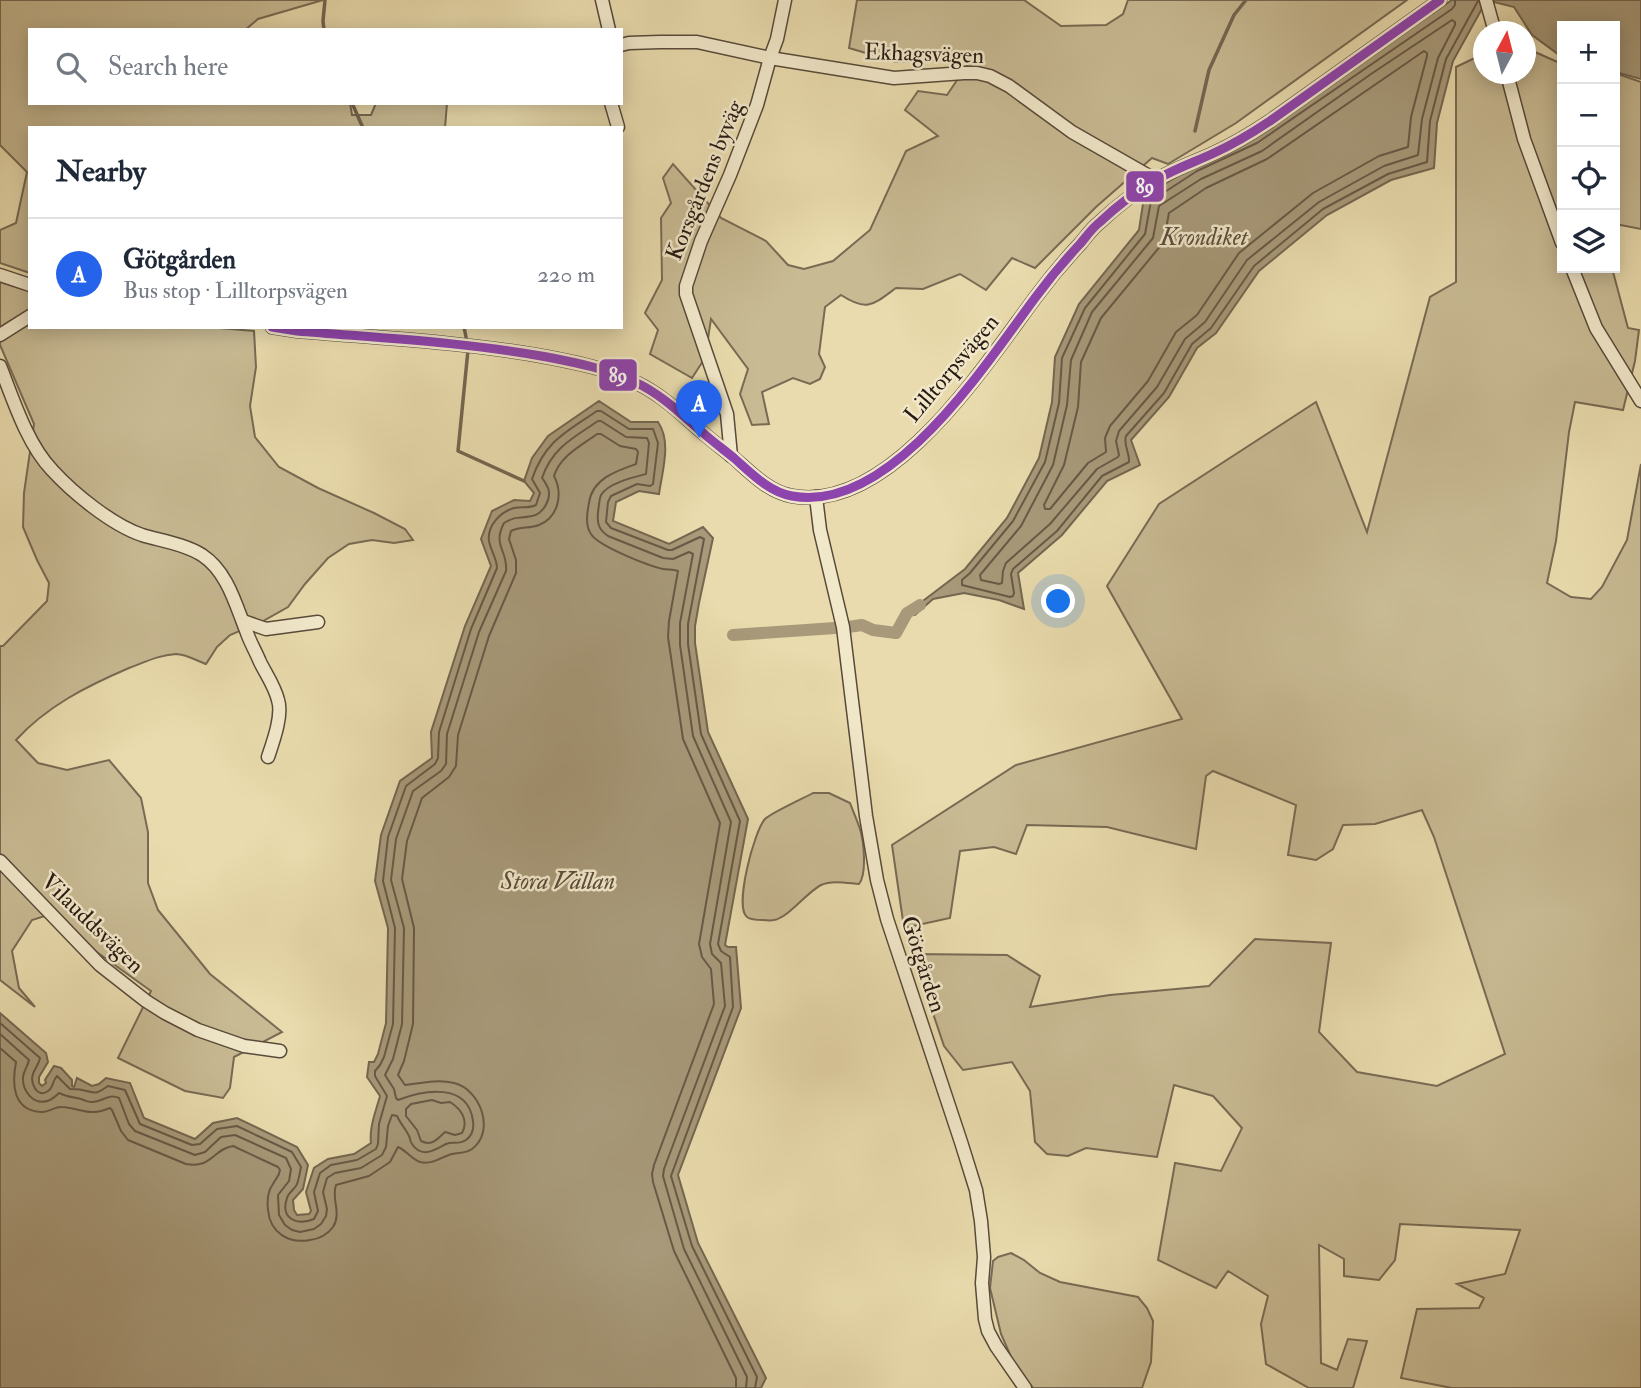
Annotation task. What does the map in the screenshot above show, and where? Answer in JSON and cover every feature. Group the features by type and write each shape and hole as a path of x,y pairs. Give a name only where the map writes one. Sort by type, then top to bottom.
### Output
{"street":[{"path":"602,0 609,28"},
{"name":"Korsgårdens byväg","path":"731,456 727,414 686,294 686,286 701,241 757,105 777,39 785,0"},
{"name":"Lilltorpsvägen","path":"284,329 476,346 601,369 638,383 658,395 762,482 779,492 794,496 833,495 870,479 901,456 960,398 1054,273 1098,223 1156,180 1246,137 1440,0"},
{"name":"Ekhagsvägen","path":"623,45 697,42 770,58 894,78 964,73 990,76 1009,86 1072,132 1156,180"},
{"path":"1510,84 1524,139 1557,229"},
{"path":"612,105 618,126"},
{"path":"1574,273 1596,328 1641,401"},
{"path":"0,275 28,284"},
{"path":"0,335 28,317"},
{"path":"0,366 16,410 49,468 71,489 126,529 201,555 228,586 279,701 275,736 268,757"},
{"name":"Götgården","path":"816,497 820,530 843,627 866,816 877,880 887,919 975,1190 981,1221 984,1257 982,1283 988,1331 1025,1388"},
{"path":"243,621 266,629 318,622"},
{"name":"Vilauddsvägen","path":"0,861 100,965 146,1001 198,1030 244,1046 280,1051"}],"shaded area":[{"path":"0,0 323,0 258,19 247,28 28,28 28,105 350,105 352,115 371,115 375,105 447,105 445,126 28,126 28,272 0,263 0,230 16,223 27,172 0,145"},
{"path":"857,0 1024,0 1061,26 1106,25 1123,14 1128,0 1407,0 1236,123 1168,164 1152,158 1096,207 1035,268 1012,258 986,290 960,274 923,289 896,288 870,304 857,303 841,295 825,307 819,354 825,367 820,379 810,384 793,378 762,392 769,424 752,425 740,394 748,369 711,319 705,358 692,378 650,354 658,330 645,313 662,280 661,218 671,203 663,178 673,164 721,218 766,241 788,265 804,269 833,261 870,230 906,151 938,136 905,110 918,91 947,95 972,58 896,62 849,48"},
{"path":"1536,52 1557,62 1557,273 1613,273 1628,328 1639,330 1635,361 1623,410 1575,402 1556,541 1547,583 1571,597 1591,599 1602,587 1627,540 1641,464 1641,1388 1452,1388 1401,1378 1417,1309 1479,1308 1484,1298 1457,1284 1505,1274 1520,1230 1400,1224 1395,1260 1379,1280 1344,1276 1344,1259 1319,1245 1321,1363 1337,1370 1348,1339 1367,1341 1353,1388 1309,1388 1266,1364 1261,1324 1268,1296 1228,1271 1216,1288 1158,1260 1175,1163 1221,1171 1242,1128 1213,1096 1174,1085 1157,1157 1086,1148 1068,1156 1047,1154 1035,1142 1030,1091 1012,1062 963,1070 944,1046 913,954 1007,955 1040,976 1030,1007 1110,995 1209,986 1255,939 1331,943 1319,1032 1357,1072 1437,1086 1505,1054 1434,837 1422,810 1375,824 1343,825 1333,849 1316,860 1288,855 1296,805 1213,771 1206,776 1196,849 1107,827 1027,825 1016,854 994,847 960,851 950,918 904,928 892,845 1016,765 1182,719 1107,586 1159,504 1316,402 1367,532 1430,297 1456,282 1456,67 1473,59 1473,84 1536,84"},
{"path":"1620,75 1641,82 1641,229 1620,225"},
{"path":"0,281 28,290 28,329 254,331 256,367 250,406 255,437 279,467 405,529 413,540 394,543 372,540 349,544 328,558 288,607 230,635 217,647 206,664 176,654 158,657 129,668 68,698 41,717 16,740 38,763 67,770 109,760 141,798 148,832 148,883 158,910 210,974 282,1032 234,1057 230,1088 223,1098 185,1091 118,1058 151,991 98,953 51,914 32,920 12,951 19,988 35,1007 0,980 0,646 47,601 49,583 23,527 24,493 34,424 0,345"},
{"path":"813,793 829,793 850,803 863,842 862,879 859,884 825,883 779,918 755,920 747,917 744,910 744,885 751,853 761,826 768,816"},
{"path":"1011,1253 1040,1273 1060,1282 1138,1297 1153,1321 1151,1362 1142,1388 1033,1388 1015,1366 1001,1334 990,1288 993,1261"}],"water":[{"name":"Krondiket","path":"1452,0 1641,0 1641,79 1620,73 1620,21 1557,21 1557,53 1536,38 1536,21 1523,21 1514,7 1494,2 1484,5 1453,61 1437,123 1434,168 1391,180 1327,215 1259,271 1216,333 1197,348 1169,397 1131,440 1140,465 1107,481 1062,535 1018,573 1024,609 999,600 964,593 933,599 915,615 907,613 965,569 1007,518 1039,458 1052,402 1055,357 1079,304 1139,230 1144,197 1362,61"},
{"name":"Stora Vällan","path":"599,401 631,422 658,422 664,439 665,457 659,494 639,491 616,502 613,521 669,544 703,527 713,538 695,626 695,643 708,732 748,819 725,945 736,947 741,1008 678,1175 698,1243 766,1378 761,1388 0,1388 0,1013 46,1053 48,1062 39,1077 42,1086 54,1066 61,1068 72,1080 74,1087 77,1078 92,1086 106,1078 130,1083 144,1118 195,1139 213,1123 237,1118 297,1147 308,1165 303,1189 293,1200 294,1210 297,1215 309,1214 311,1211 306,1192 314,1168 328,1159 354,1154 371,1143 372,1125 380,1096 367,1077 369,1062 374,1062 378,1054 386,1023 388,928 375,881 381,835 400,781 432,758 431,732 465,626 491,566 481,539 492,511 514,500 530,501 534,493 524,481 532,458 548,436"}],"waterway":[{"path":"324,28 325,0"},
{"path":"1195,131 1209,70 1234,15 1246,0"},
{"path":"353,105 362,126"},
{"path":"464,329 467,342"},
{"path":"468,350 458,451 524,481"},
{"path":"848,627 862,625 873,630 896,633 907,613 920,605"},
{"path":"733,635 835,628"}],"transit line":[{"name":"89","path":"284,329 485,348 547,357 604,370 655,393 768,486 792,496 829,495 864,482 899,459 932,429 990,360 1057,270 1094,227 1119,205 1163,176 1221,150 1256,130 1440,0"}],"place":[{"name":"Götgården","path":"699,438"}]}
